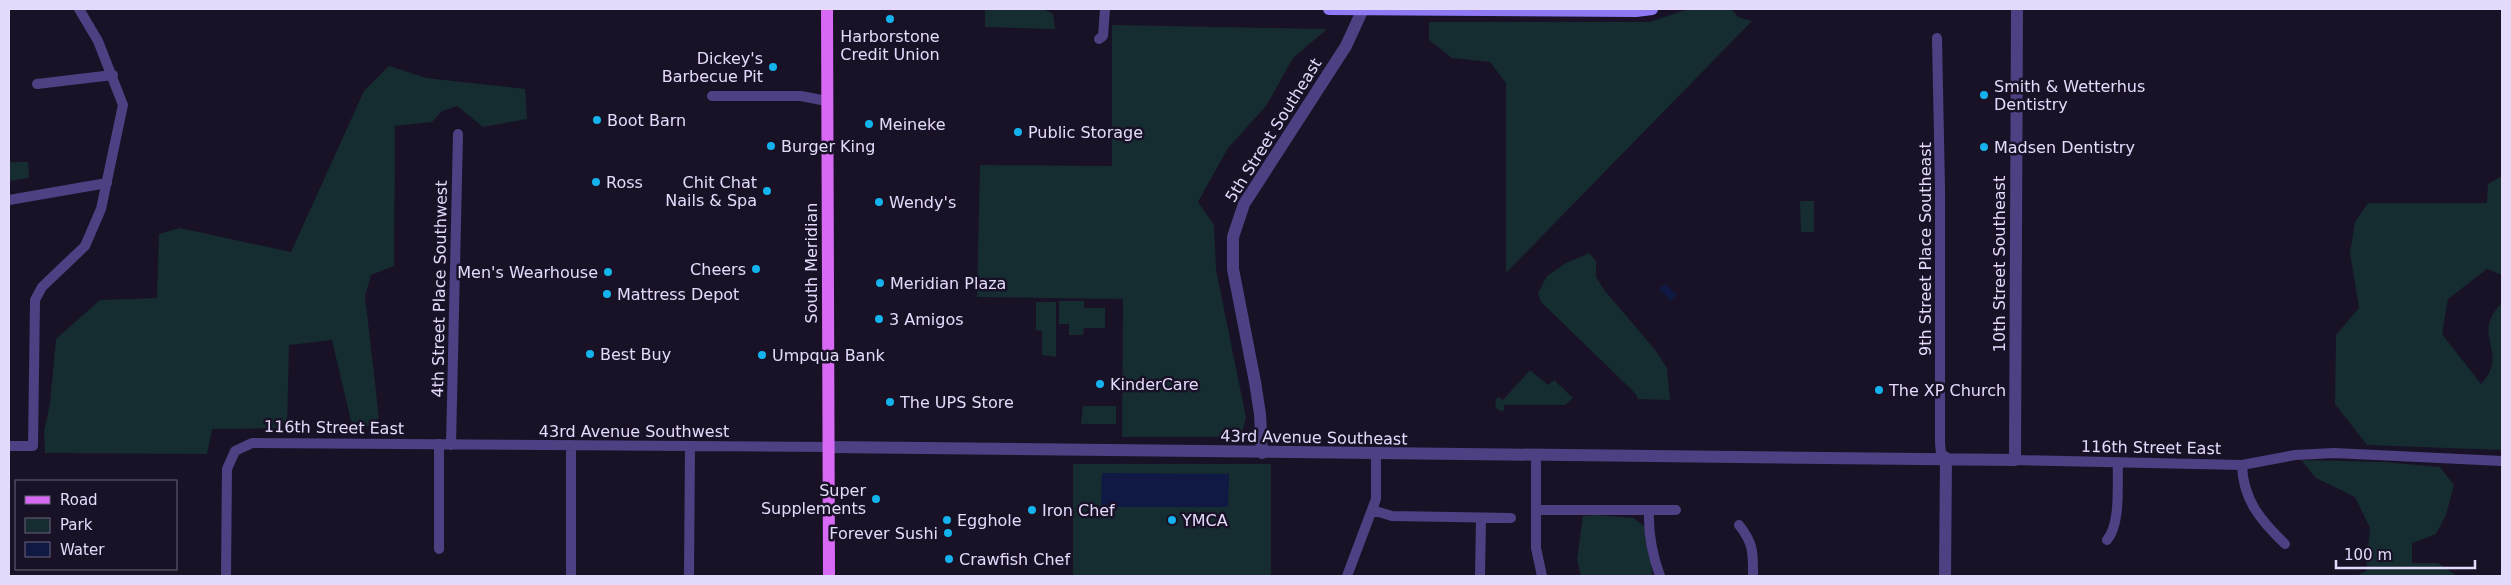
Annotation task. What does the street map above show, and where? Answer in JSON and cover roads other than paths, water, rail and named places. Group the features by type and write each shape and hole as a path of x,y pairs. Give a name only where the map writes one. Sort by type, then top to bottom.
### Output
{"main road":[{"name":"South Meridian","path":"827,9 828,576"},
{"path":"1329,9 1636,11 1652,9"}],"street":[{"path":"9,446 33,446 35,300 42,288 85,246 101,209 123,105 113,75 98,41 79,9"},
{"path":"1100,39 1103,36 1105,9"},
{"name":"5th Street Southeast","path":"1262,453 1260,414 1255,382 1234,278 1233,237 1244,204 1346,46 1363,9"},
{"name":"10th Street Southeast","path":"2015,460 2017,9"},
{"name":"9th Street Place Southeast","path":"1937,38 1940,188 1940,443 1941,453 1946,458"},
{"path":"37,84 113,75"},
{"path":"712,96 801,96 827,101"},
{"name":"4th Street Place Southwest","path":"451,445 458,134"},
{"path":"9,200 107,183"},
{"name":"116th Street East","path":"226,576 226,480 232,455 242,446 258,442 439,444"},
{"path":"439,444 439,549"},
{"name":"43rd Avenue Southwest","path":"439,444 828,447"},
{"path":"571,445 571,576"},
{"path":"689,576 690,446"},
{"name":"43rd Avenue Southeast","path":"828,447 1262,453 1799,457"},
{"name":"116th Street East","path":"1799,457 1946,458 2242,465 2295,455 2334,453 2502,461"},
{"path":"1347,576 1376,499 1376,454"},
{"path":"1536,455 1536,548 1542,576"},
{"path":"1946,458 1946,576"},
{"path":"2107,540 2114,531 2116,520 2118,463"},
{"path":"2242,465 2244,486 2255,512 2285,544"},
{"path":"1372,510 1392,516 1511,518"},
{"path":"1536,510 1676,510"},
{"path":"1649,511 1651,547 1660,576"},
{"path":"1480,576 1481,518"},
{"path":"1739,525 1750,539 1753,576"}],"water":[{"path":"1665,284 1677,295 1671,301 1659,289"},
{"path":"1102,473 1229,474 1228,507 1101,507"}],"place":[{"name":"Harborstone Credit Union","path":"890,19"},
{"name":"Dickey's Barbecue Pit","path":"773,67"},
{"name":"Smith & Wetterhus Dentistry","path":"1984,95"},
{"name":"Boot Barn","path":"597,120"},
{"name":"Meineke","path":"869,124"},
{"name":"Public Storage","path":"1018,132"},
{"name":"Burger King","path":"771,146"},
{"name":"Madsen Dentistry","path":"1984,147"},
{"name":"Ross","path":"596,182"},
{"name":"Chit Chat Nails & Spa","path":"767,191"},
{"name":"Wendy's","path":"879,202"},
{"name":"Cheers","path":"756,269"},
{"name":"Men's Wearhouse","path":"608,272"},
{"name":"Meridian Plaza","path":"880,283"},
{"name":"Mattress Depot","path":"607,294"},
{"name":"3 Amigos","path":"879,319"},
{"name":"Best Buy","path":"590,354"},
{"name":"Umpqua Bank","path":"762,355"},
{"name":"KinderCare","path":"1100,384"},
{"name":"The XP Church","path":"1879,390"},
{"name":"The UPS Store","path":"890,402"},
{"name":"Super Supplements","path":"876,499"},
{"name":"Iron Chef","path":"1032,510"},
{"name":"Egghole","path":"947,520"},
{"name":"YMCA","path":"1172,520"},
{"name":"Forever Sushi","path":"948,533"},
{"name":"Crawfish Chef","path":"949,559"}]}
